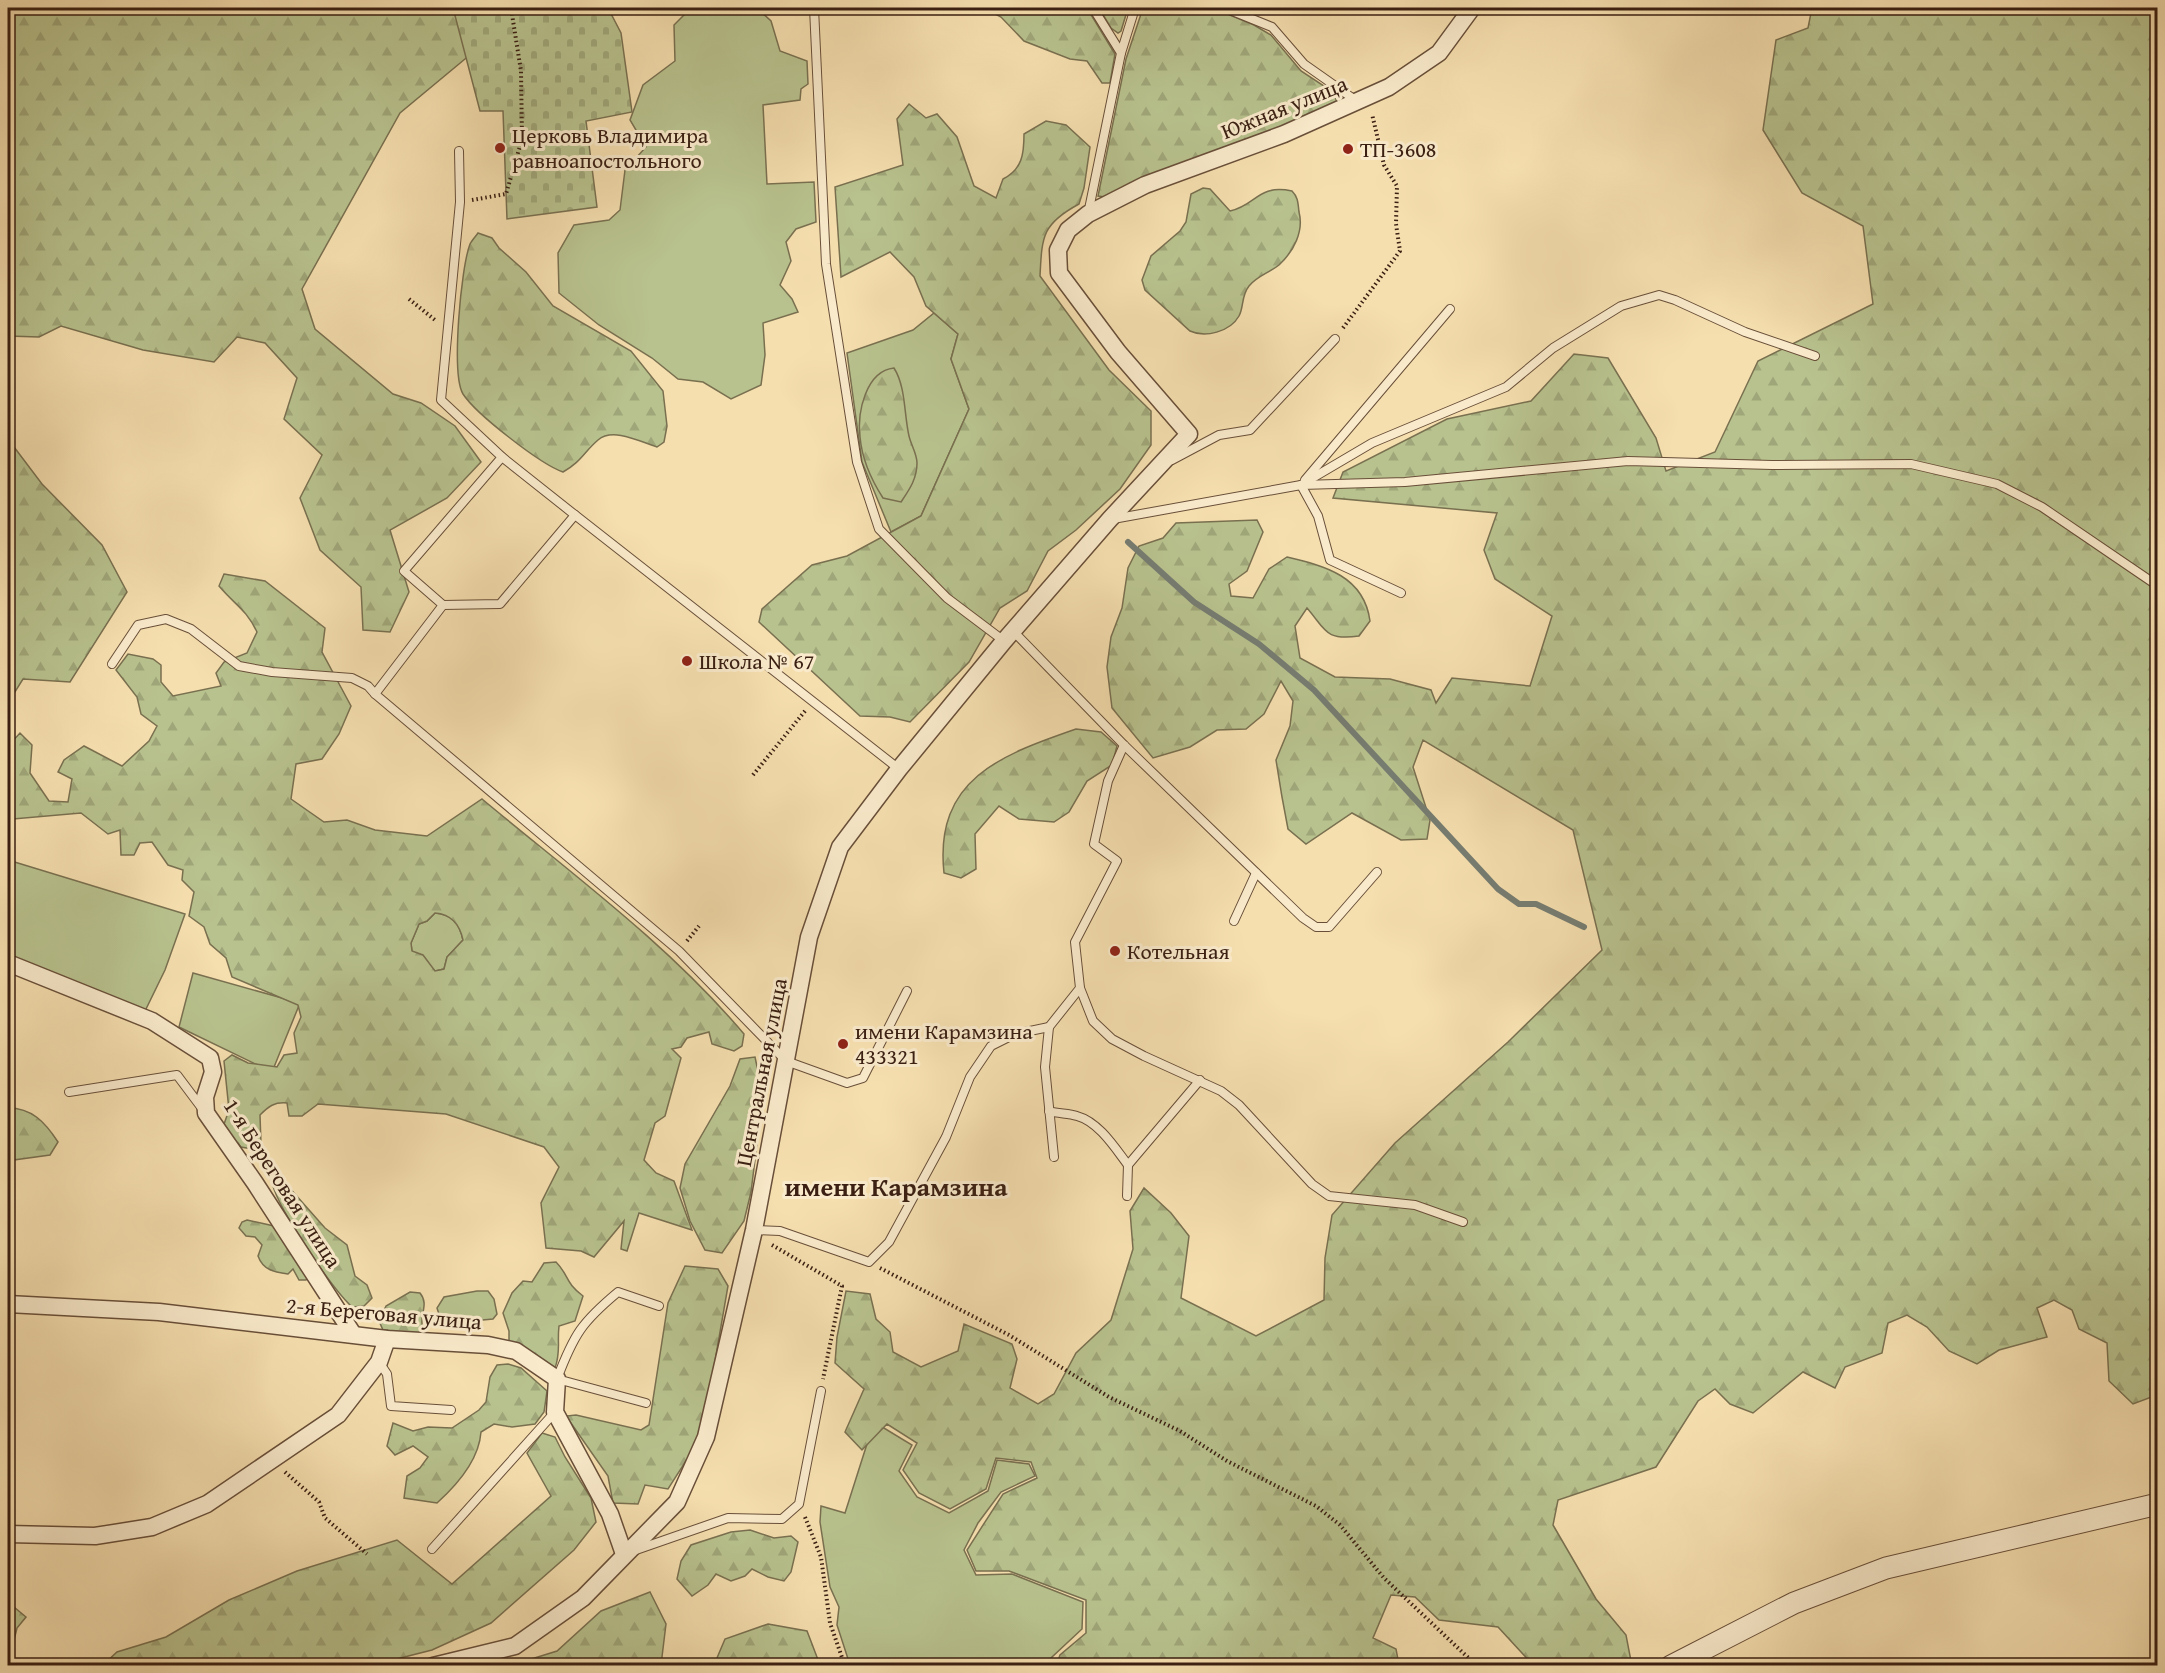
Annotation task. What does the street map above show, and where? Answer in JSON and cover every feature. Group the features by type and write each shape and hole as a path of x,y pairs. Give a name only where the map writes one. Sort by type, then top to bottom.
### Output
{"street":[{"name":"Южная улица","path":"1161,466 1189,434 1118,352 1059,273 1058,250 1068,230 1088,214 1145,185 1284,134 1389,87 1439,53 1472,8"},
{"name":"Центральная улица","path":"433,1665 515,1646 584,1598 624,1554 677,1502 706,1437 760,1236 786,1061 809,937 840,847 898,769 1009,636 1110,519 1161,466"},
{"name":"1-я Береговая улица","path":"8,963 152,1021 210,1058 213,1072 204,1097 206,1113 255,1183 353,1334"},
{"name":"2-я Береговая улица","path":"8,1304 159,1312 387,1339 488,1345 516,1351 557,1379"},
{"path":"8,1534 96,1536 152,1527 207,1504 275,1460 338,1415 379,1362 387,1339"},
{"path":"557,1379 555,1412 610,1514 624,1554"},
{"path":"1671,1665 1794,1603 1886,1568 2157,1504"}],"lane":[{"path":"814,8 826,264 856,462 879,529 947,598 1009,636 1303,918 1316,927 1329,927 1377,872"},
{"path":"1093,8 1121,53"},
{"path":"1088,214 1121,53 1135,8"},
{"path":"1225,8 1272,27 1304,64 1358,102"},
{"path":"459,151 460,202 441,400 502,457 898,769"},
{"path":"1301,484 1372,443 1506,387 1553,348 1621,306 1650,297 1659,295 1675,300 1745,332 1815,356"},
{"path":"1301,484 1450,309"},
{"path":"1161,466 1219,435 1250,430 1335,339"},
{"path":"502,457 404,571 443,605 500,604 575,515"},
{"path":"1110,519 1301,484 1405,482 1629,461 1772,465 1911,464 1997,484 2033,502 2157,586"},
{"path":"1301,484 1318,516 1330,560 1401,593"},
{"path":"375,694 443,605"},
{"path":"112,664 138,625 166,619 191,629 239,666 272,672 352,678 368,686 679,951 786,1061 847,1083 864,1078 907,991"},
{"path":"1124,745 1108,781 1094,844 1117,861 1075,942 1080,988 1093,1020 1112,1039 1221,1091 1239,1105 1312,1184 1329,1196 1415,1205 1463,1222"},
{"path":"1234,921 1256,873"},
{"path":"1054,1157 1045,1067 1049,1027 1080,988"},
{"path":"760,1236 780,1231 869,1262 889,1242 946,1137 970,1077 991,1046 1015,1034 1049,1027"},
{"path":"69,1092 177,1075 206,1113"},
{"path":"1127,1196 1128,1165 1200,1080"},
{"path":"1049,1111 1078,1116 1088,1121 1108,1140 1128,1165"},
{"path":"646,1402 557,1379 571,1341 581,1325 618,1292 659,1306"},
{"path":"379,1362 387,1374 391,1407 451,1410"},
{"path":"624,1554 728,1518 782,1519 799,1504 821,1391"},
{"path":"432,1549 555,1412"}],"path":[{"path":"460,202 506,194 522,139 521,71 511,8"},
{"path":"1335,339 1400,251 1396,224 1397,186 1384,165 1372,112 1358,102"},
{"path":"409,299 448,330"},
{"path":"753,775 813,702"},
{"path":"679,951 699,926"},
{"path":"760,1236 842,1286 821,1391"},
{"path":"869,1262 903,1282 1009,1335 1109,1397 1180,1431 1227,1461 1316,1506 1340,1525 1384,1578 1477,1665"},
{"path":"275,1460 319,1502 326,1518 367,1554"},
{"path":"799,1504 821,1557 830,1623 845,1665"}],"green space":[{"path":"8,8 466,8 471,54 400,113 302,289 315,329 393,394 421,403 455,426 481,462 447,498 390,530 409,592 390,632 363,630 361,587 320,550 300,498 322,455 284,419 297,378 265,343 237,337 214,362 143,350 61,326 39,337 8,336"},
{"path":"453,8 608,8 621,33 632,112 586,121 597,207 507,219 503,111 480,111"},
{"path":"691,8 757,8 771,21 780,51 807,61 808,84 801,89 800,100 763,105 767,184 814,182 816,222 796,229 786,242 791,261 780,285 792,299 798,312 763,323 765,355 761,385 731,399 703,382 678,379 652,358 599,325 559,293 558,253 574,225 609,220 620,210 625,170 646,147 630,120 643,85 675,61 674,25"},
{"path":"984,8 1087,8 1115,54 1110,83 1102,83 1087,61 1070,59 1024,41 1001,17"},
{"path":"1099,8 1128,8 1121,31 1118,33 1111,28"},
{"path":"1143,8 1213,8 1254,25 1271,35 1301,71 1333,92 1337,102 1331,108 1105,197 1098,196 1126,59"},
{"path":"1812,8 2157,8 2158,1231 2154,1241 2158,1251 2157,1395 2133,1404 2109,1381 2107,1343 2079,1329 2072,1310 2054,1300 2037,1308 2047,1337 1999,1350 1977,1364 1949,1351 1927,1327 1907,1315 1888,1323 1882,1353 1845,1367 1835,1388 1803,1372 1753,1413 1730,1404 1715,1389 1698,1401 1656,1467 1558,1500 1553,1525 1596,1599 1626,1635 1631,1661 1627,1665 1533,1665 1498,1627 1439,1620 1415,1597 1391,1595 1373,1638 1396,1649 1399,1665 1056,1666 1060,1655 1086,1633 1086,1600 1009,1571 976,1571 967,1550 1003,1494 1037,1478 1031,1462 996,1458 986,1489 950,1509 919,1493 903,1470 917,1443 887,1424 862,1450 845,1432 864,1389 835,1363 837,1337 846,1291 870,1294 876,1319 890,1332 893,1352 921,1367 958,1351 964,1324 1012,1344 1017,1359 1010,1388 1038,1404 1054,1394 1076,1353 1111,1320 1133,1249 1130,1211 1144,1188 1171,1213 1189,1236 1181,1298 1256,1336 1324,1300 1325,1258 1332,1215 1395,1143 1508,1042 1602,950 1573,830 1423,740 1413,767 1430,820 1427,839 1401,840 1352,813 1306,844 1288,829 1276,760 1290,726 1293,701 1281,681 1264,714 1246,729 1217,730 1190,747 1153,758 1112,708 1107,667 1111,637 1122,608 1128,568 1139,546 1163,538 1176,523 1257,520 1263,532 1247,571 1229,584 1231,596 1253,598 1269,569 1287,557 1315,564 1340,576 1360,593 1366,606 1370,621 1359,636 1348,637 1339,637 1327,632 1307,608 1295,626 1300,658 1335,677 1390,679 1431,690 1436,703 1452,678 1530,686 1552,616 1495,579 1484,550 1497,513 1333,498 1343,472 1447,419 1531,401 1574,354 1608,358 1656,438 1666,471 1715,452 1758,361 1873,304 1863,226 1802,193 1763,130 1776,40 1808,28"},
{"path":"909,104 926,118 937,114 957,137 974,186 996,198 1003,179 1014,171 1021,161 1024,134 1046,121 1066,125 1090,147 1084,188 1079,204 1058,218 1046,232 1040,276 1109,370 1151,411 1151,445 1120,489 1076,530 1048,551 1027,591 1000,608 969,662 910,722 890,717 860,716 759,622 762,609 812,565 847,556 921,516 969,409 951,359 958,334 926,306 914,277 890,252 841,277 835,187 903,165 897,119"},
{"path":"1203,188 1210,189 1230,211 1271,190 1292,191 1297,200 1300,219 1299,233 1293,247 1279,265 1249,286 1241,313 1235,322 1223,330 1210,334 1190,331 1145,290 1142,280 1151,256 1180,231 1186,222 1191,194"},
{"path":"478,233 492,238 499,248 526,272 553,306 631,351 663,391 667,426 664,442 657,447 619,435 604,436 563,472 525,449 470,403 459,383 459,320 463,274 470,244"},
{"path":"934,313 958,334 951,359 969,409 921,516 891,532 862,462 847,353 913,330"},
{"path":"894,368 901,384 909,436 917,463 910,489 901,502 883,498 875,484 863,453 859,427 862,405 870,385 884,371"},
{"path":"8,439 42,484 102,545 127,592 70,682 23,679 8,703"},
{"path":"224,574 265,581 325,628 322,652 351,706 339,734 322,759 296,764 291,799 324,822 347,820 375,830 427,836 482,799 651,940 715,1001 744,1034 742,1046 734,1051 712,1044 709,1032 687,1038 681,1047 672,1049 681,1058 665,1116 655,1123 644,1160 656,1173 674,1181 692,1230 639,1213 627,1251 621,1249 624,1221 594,1257 581,1251 546,1248 541,1203 559,1167 544,1147 446,1114 318,1104 302,1116 289,1116 287,1103 279,1103 269,1107 260,1115 261,1144 252,1149 241,1147 223,1127 229,1110 224,1061 232,1055 248,1063 277,1067 284,1055 297,1053 294,1033 301,1017 298,1005 232,977 226,958 210,944 204,927 189,916 194,892 182,880 183,870 168,865 152,842 140,843 134,855 121,855 120,830 108,834 81,813 13,819 8,810 8,746 20,733 32,745 30,773 49,801 68,802 72,779 58,772 64,760 84,746 122,766 149,741 157,726 141,714 137,697 116,670 128,654 153,659 161,665 161,682 173,696 221,686 216,673 224,662 247,653 257,632 244,612 219,586","holes":["435,913 454,921 463,940 447,957 444,969 435,971 423,955 412,951 411,943 419,924 427,921"]},
{"path":"1076,729 1101,732 1117,746 1112,765 1087,781 1069,812 1054,822 1019,819 999,806 975,834 976,869 961,878 944,873 944,841 950,814 962,793 978,776 999,761 1022,749"},
{"path":"8,860 185,914 165,970 145,1011 8,956"},
{"path":"435,913 454,921 463,940 447,957 444,969 435,971 412,952 411,943 419,924 427,921"},
{"path":"193,973 300,1003 272,1072 179,1027"},
{"path":"755,1057 763,1095 751,1192 744,1221 722,1253 705,1250 690,1221 680,1188 685,1164 730,1086 740,1059"},
{"path":"8,1108 24,1110 37,1117 58,1142 50,1155 14,1160 8,1193"},
{"path":"279,1176 325,1228 347,1245 355,1276 367,1285 372,1298 364,1306 352,1307 305,1245 274,1190 271,1178"},
{"path":"247,1220 274,1226 309,1275 306,1280 299,1280 293,1269 288,1274 274,1271 260,1261 258,1256 262,1245 255,1237 246,1236 239,1228 242,1222"},
{"path":"556,1262 573,1287 583,1296 575,1321 559,1326 555,1368 509,1343 509,1331 503,1313 512,1293 523,1281 532,1282 544,1263"},
{"path":"685,1266 718,1269 728,1286 702,1436 668,1489 645,1485 638,1504 613,1503 608,1476 566,1416 576,1415 641,1430 649,1425 668,1303"},
{"path":"488,1291 494,1299 497,1314 493,1319 450,1323 439,1314 437,1308 444,1297"},
{"path":"410,1292 420,1293 423,1297 423,1329 417,1337 383,1330 379,1321 386,1306"},
{"path":"508,1364 521,1368 547,1391 544,1412 535,1424 512,1427 494,1424 481,1432 476,1452 466,1471 437,1503 404,1498 407,1476 420,1468 428,1457 413,1446 395,1455 387,1446 393,1423 413,1431 428,1427 452,1428 479,1410 486,1402 490,1377 497,1365"},
{"path":"874,1422 912,1445 899,1471 917,1497 949,1513 988,1491 997,1460 1029,1464 1035,1476 1001,1492 978,1523 964,1550 976,1575 1012,1574 1083,1602 1082,1629 1051,1658 1048,1665 850,1665 837,1625 839,1607 830,1587 820,1522 821,1506 845,1513"},
{"path":"542,1433 555,1437 591,1498 596,1522 574,1550 491,1623 432,1650 373,1665 103,1665 117,1652 166,1637 229,1600 297,1571 397,1540 452,1584 551,1496 527,1453"},
{"path":"750,1530 774,1538 791,1536 798,1542 791,1572 784,1581 768,1577 752,1569 745,1576 731,1581 716,1574 708,1585 692,1596 677,1579 681,1561 691,1545 731,1532"},
{"path":"650,1592 666,1624 661,1665 512,1665 557,1651 601,1611"},
{"path":"8,1602 26,1617 17,1628 10,1656 18,1665 8,1665"},
{"path":"768,1624 807,1631 820,1665 714,1665 725,1639"}],"waterway":[{"path":"1128,542 1194,602 1259,644 1314,690 1498,889 1519,904 1536,904 1584,927"}],"place":[{"name":"Церковь Владимира равноапостольного","path":"500,148"},
{"name":"ТП-3608","path":"1348,149"},
{"name":"Школа № 67","path":"687,661"},
{"name":"Котельная","path":"1115,951"},
{"name":"имени Карамзина 433321","path":"843,1044"}],"district":[{"name":"имени Карамзина","path":"896,1187"}]}
